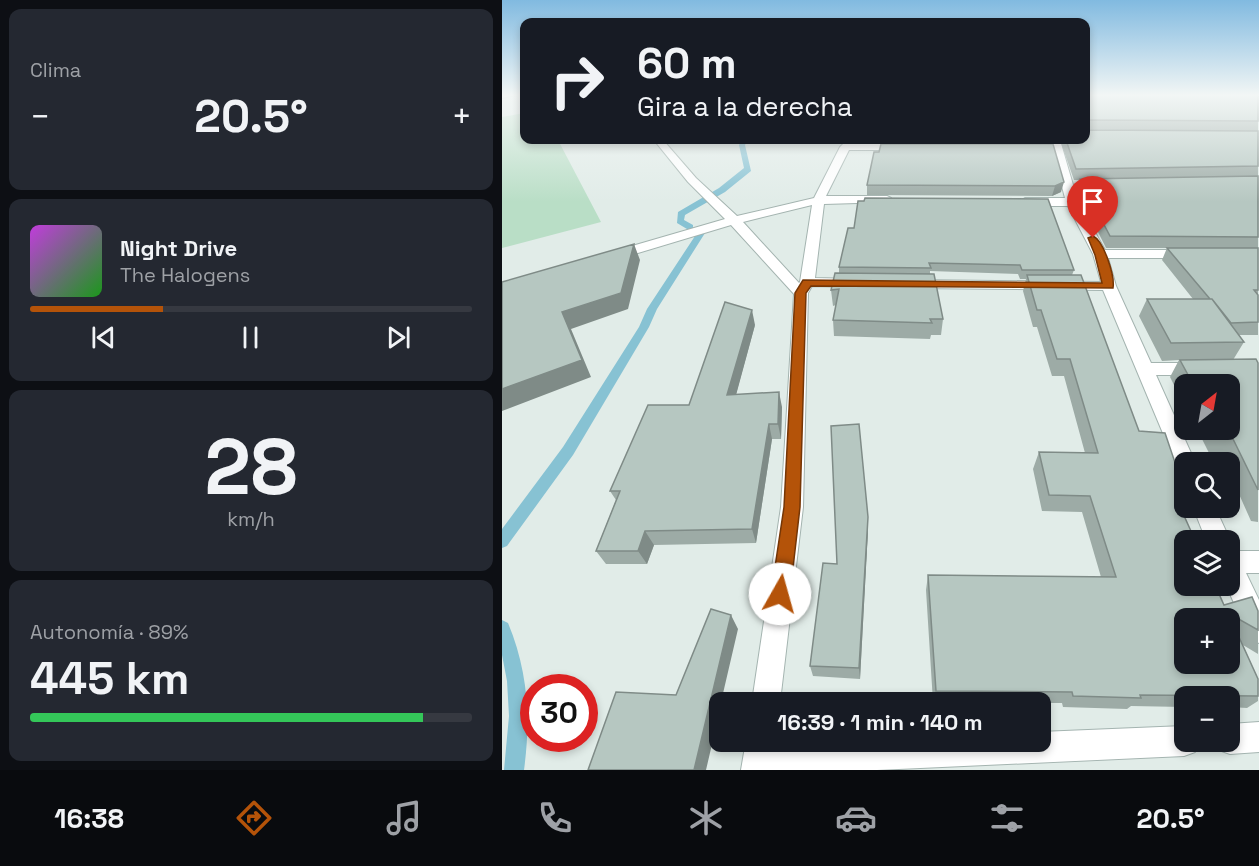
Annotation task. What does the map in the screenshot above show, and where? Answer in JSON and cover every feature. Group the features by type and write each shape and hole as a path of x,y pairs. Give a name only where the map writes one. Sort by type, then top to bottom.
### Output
{"street":[{"path":"661,144 692,180 804,288 877,283"},
{"path":"767,692 792,507 804,288 819,200 847,144"},
{"path":"865,144 915,147"},
{"path":"1051,145 1072,184 1072,202 1100,255 1109,286 1181,452"},
{"path":"597,261 735,220 819,200 899,201"},
{"path":"1014,202 1072,202"},
{"path":"1100,255 1202,254"},
{"path":"900,284 1109,286"},
{"path":"1146,369 1213,368"},
{"path":"1240,562 1258,562"},
{"path":"1240,590 1258,630"},
{"path":"1240,738 1258,737"},
{"path":"758,757 1174,741"}],"green space":[{"path":"502,130 520,130 520,144 560,144 601,222 502,248"}],"building":[{"path":"1090,130 1258,131 1258,166 1076,169 1067,144 1090,144"},
{"path":"881,144 1053,144 1064,182 1055,186 867,185 874,152 879,152"},
{"path":"1258,176 1258,237 1110,236 1080,179"},
{"path":"865,198 1048,199 1074,270 1022,270 1020,265 929,263 931,268 839,267 848,228 854,228 858,201 864,201"},
{"path":"634,244 621,293 562,312 582,360 502,389 502,282"},
{"path":"1167,248 1258,248 1258,290 1254,290 1258,295 1258,322 1231,323"},
{"path":"835,273 934,274 943,319 930,319 932,323 833,320 839,289 831,290"},
{"path":"1027,275 1081,275 1139,431 1165,433 1174,460 1174,518 1185,518 1190,530 1174,530 1174,596 1220,596 1224,605 1252,597 1258,611 1258,630 1240,620 1240,608 1174,608 1174,674 1240,674 1240,639 1258,679 1258,696 1240,696 1240,686 1174,686 1174,695 1140,695 1141,698 1073,696 1072,692 936,691 928,575 1116,577 1090,496 1049,495 1039,452 1098,453 1070,359 1057,359 1041,310 1037,310"},
{"path":"1147,299 1212,299 1244,342 1171,343"},
{"path":"725,302 752,310 727,395 779,392 778,424 769,424 752,529 645,531 638,551 596,551 620,491 610,491 648,405 689,405"},
{"path":"1256,359 1258,363 1258,490 1233,440 1240,440 1240,374 1188,374 1180,360"},
{"path":"859,424 868,517 859,668 810,666 823,563 837,564 831,426"},
{"path":"711,609 731,615 713,692 709,692 709,707 694,770 588,770 594,752 598,752 598,742 616,692 676,695"}],"waterway":[{"path":"690,227 680,221 681,214 722,190 748,169 743,144"},
{"path":"502,541 568,451 644,327 652,309 701,233"},
{"path":"502,629 509,646 517,681 519,716 514,770"}],"route":[{"path":"780,594 792,507 801,293 807,282 1109,286 1093,238"}]}
